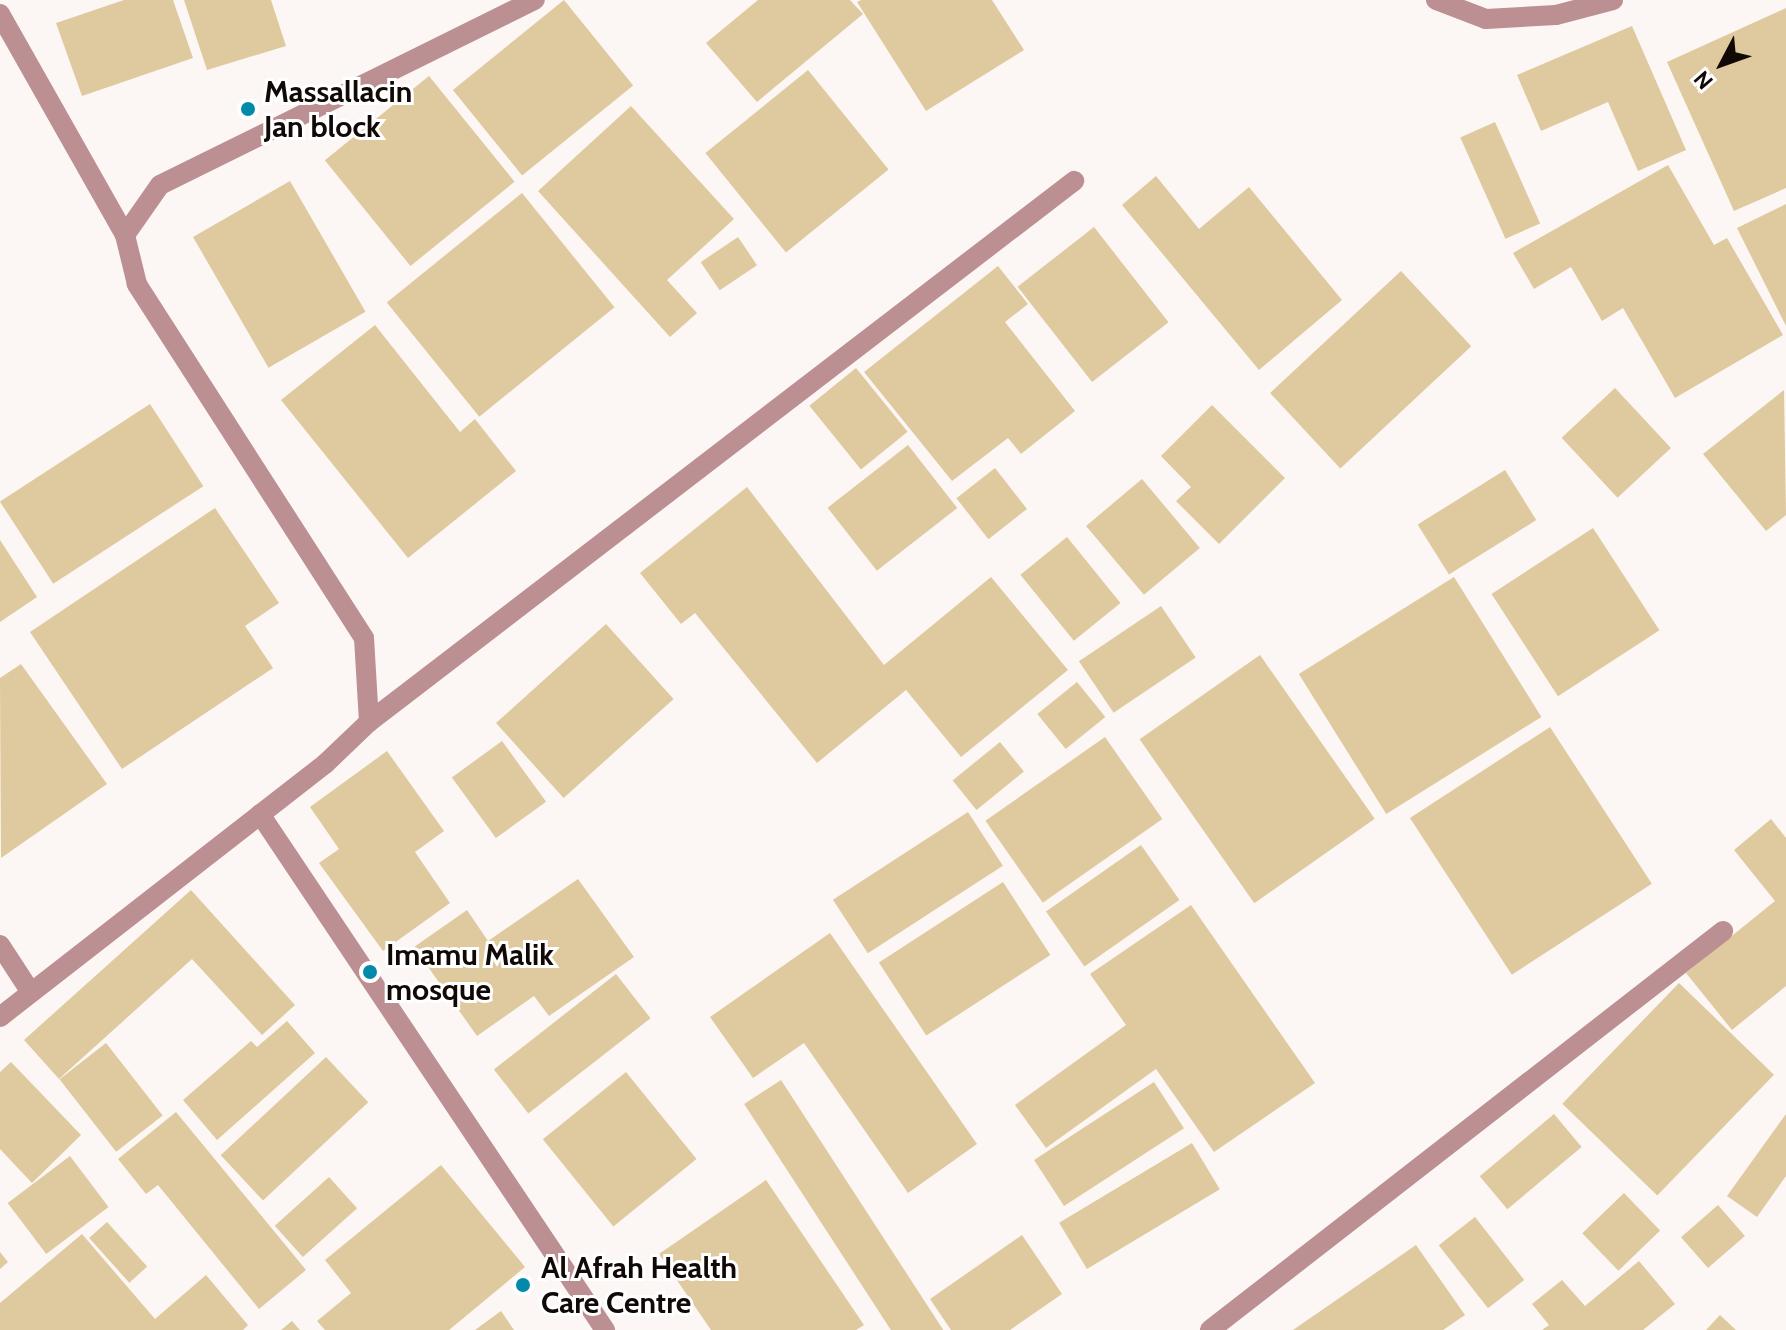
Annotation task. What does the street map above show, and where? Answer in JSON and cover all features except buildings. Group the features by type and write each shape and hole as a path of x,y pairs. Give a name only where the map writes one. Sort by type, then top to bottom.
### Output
{"street":[{"path":"125,235 160,185 535,0"},
{"path":"1436,0 1486,19 1556,15 1613,0"},
{"path":"0,14 125,235 137,284 364,638 369,722"},
{"path":"0,1017 260,814 369,722 1074,181"},
{"path":"260,814 605,1330"},
{"path":"1210,1330 1723,931"},
{"path":"0,945 30,991"}],"place":[{"name":"Massallacin Jan block","path":"248,109"},
{"name":"Imamu Malik mosque","path":"370,972"},
{"name":"Al Afrah Health Care Centre","path":"523,1285"}]}
